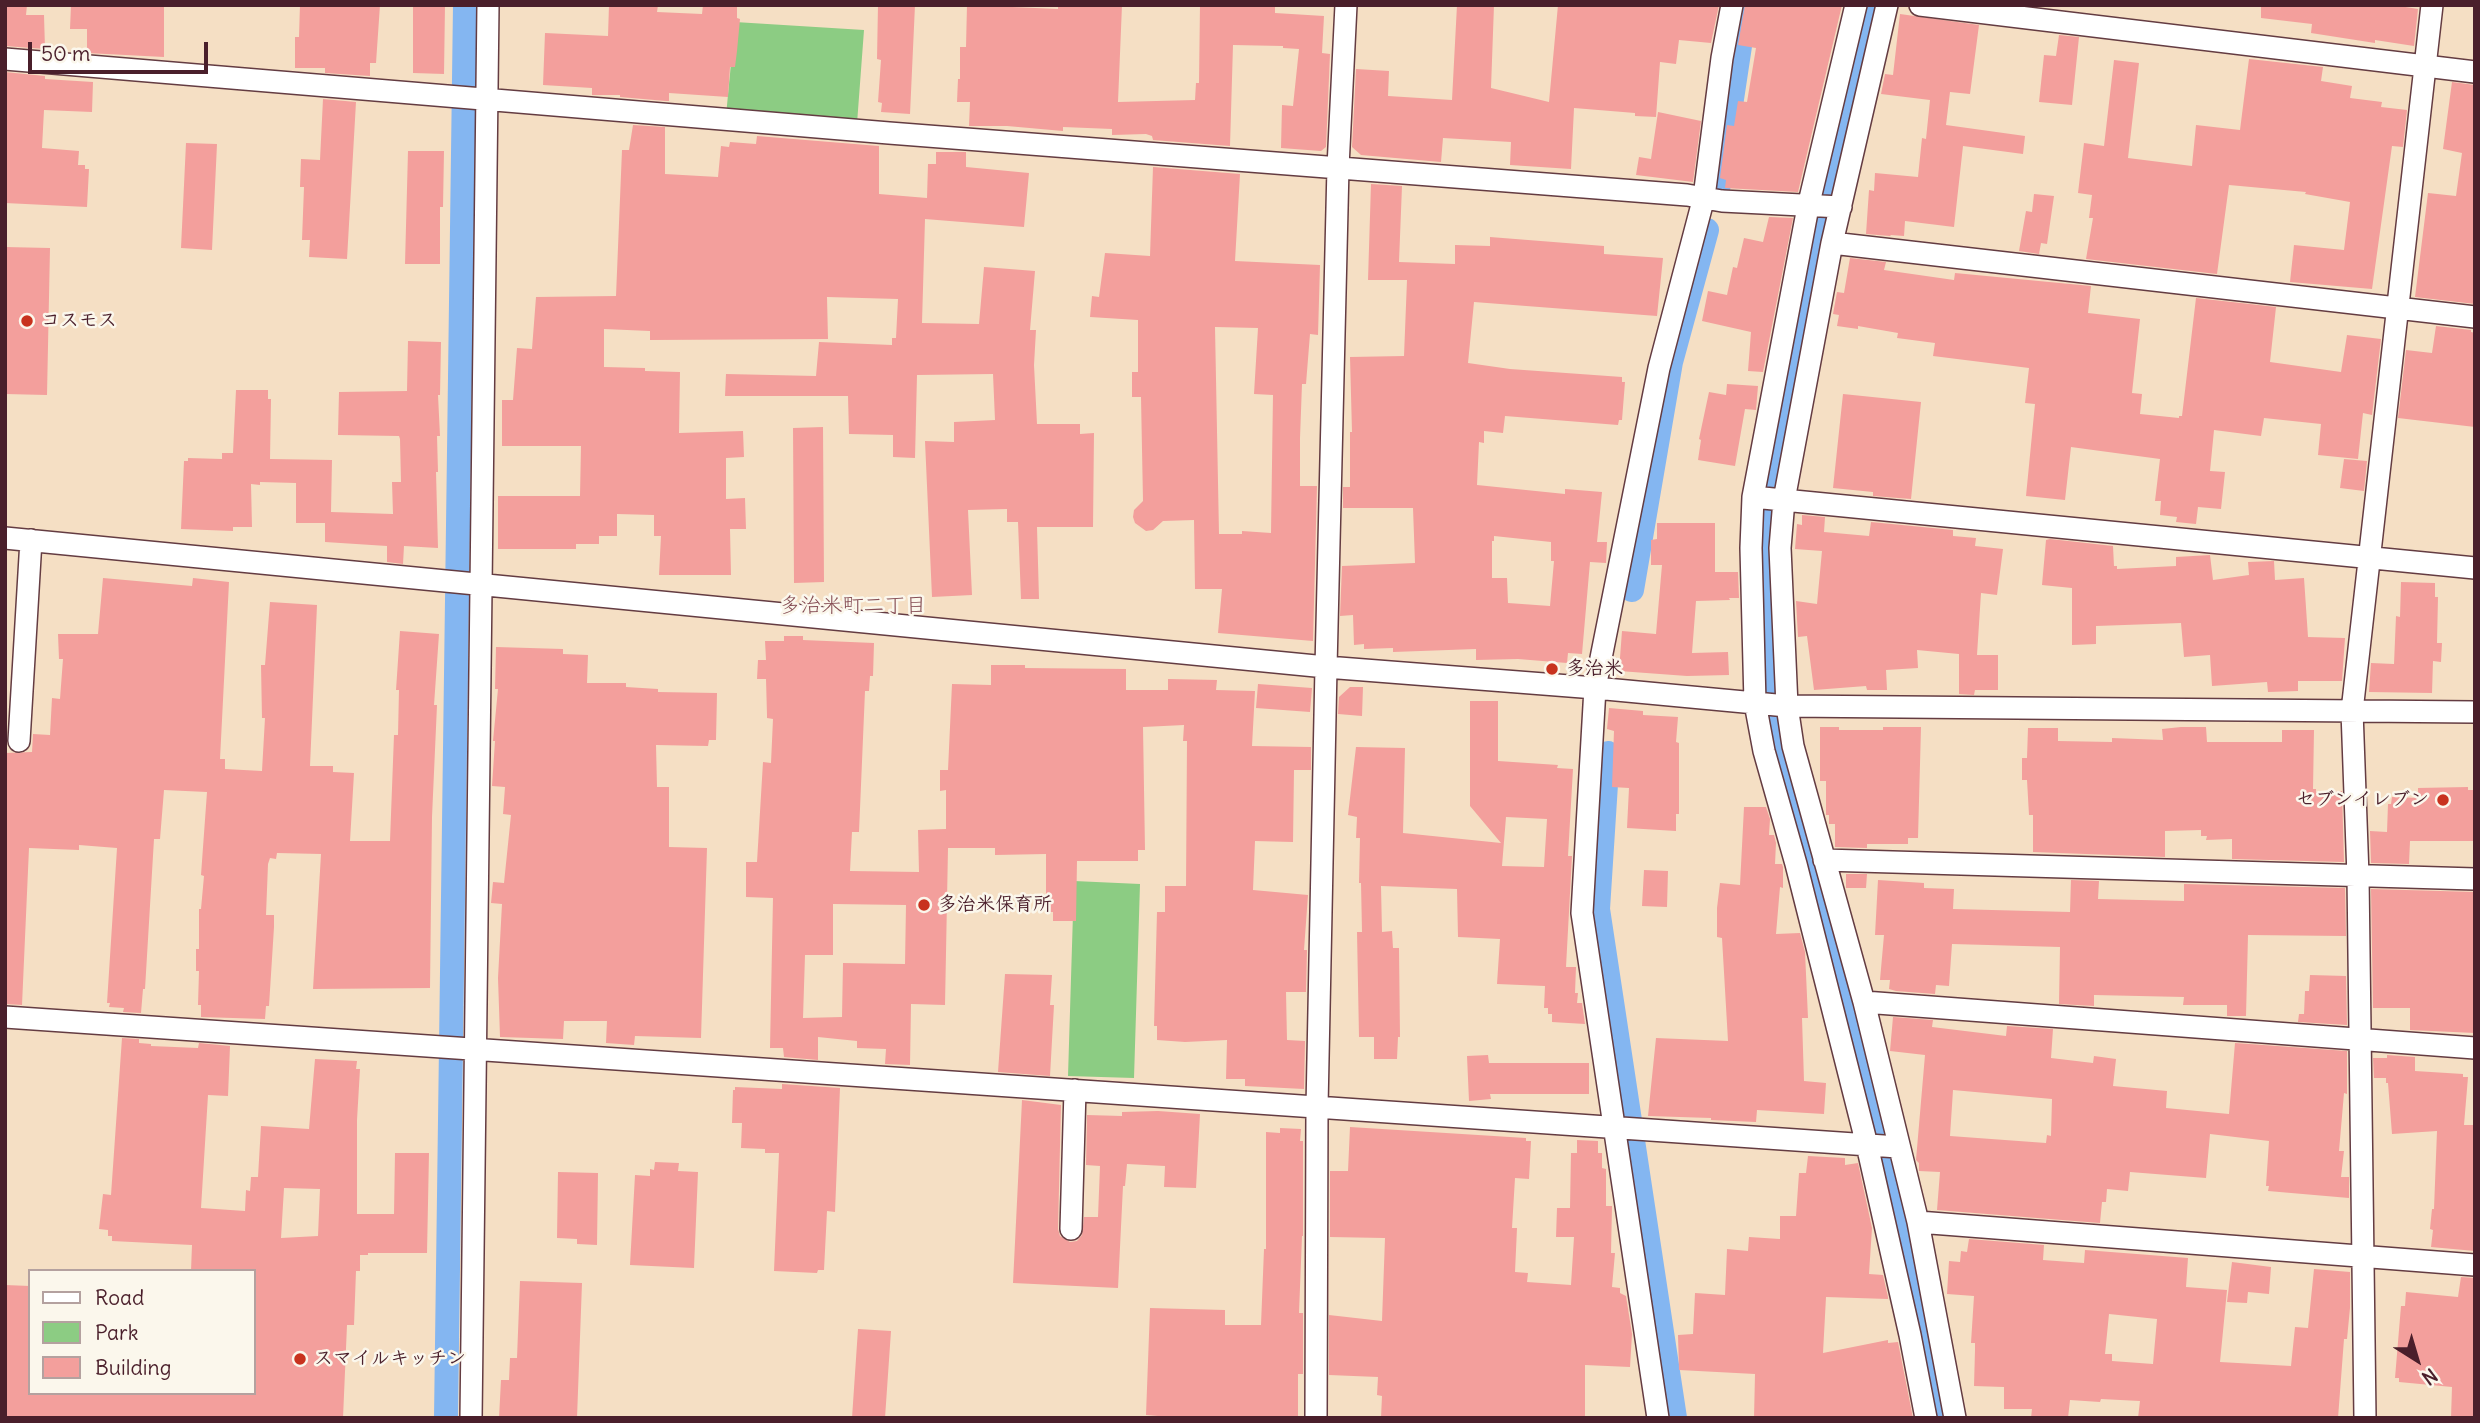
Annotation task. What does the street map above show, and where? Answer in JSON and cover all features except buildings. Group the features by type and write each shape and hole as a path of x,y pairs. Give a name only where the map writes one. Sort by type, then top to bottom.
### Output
{"street":[{"path":"471,1418 466,582 472,98 488,5"},
{"path":"1316,1418 1317,1107 1326,667 1338,167 1346,5"},
{"path":"1658,1418 1582,913 1595,688 1659,368 1704,197 1722,58 1732,5"},
{"path":"1856,5 1825,207 1769,499 1780,548 1770,704 1764,751 1882,1146 1917,1222 1955,1418"},
{"path":"1887,5 1825,207 1832,243 1769,499 1751,548 1770,704 1793,746 1864,1002 1910,1335 1926,1418"},
{"path":"1920,5 2475,72"},
{"path":"2365,1418 2358,876 2352,711 2432,5"},
{"path":"5,59 875,132 1704,197 1722,201 1825,207"},
{"path":"1832,243 2475,317"},
{"path":"1769,499 2475,568"},
{"path":"5,538 1326,667 1770,704 2475,712"},
{"path":"19,741 31,540"},
{"path":"1824,860 2475,879"},
{"path":"1864,1002 2475,1048"},
{"path":"5,1017 1882,1146"},
{"path":"1071,1229 1075,1090"},
{"path":"1917,1222 2475,1265"}],"green space":[{"path":"735,22 864,30 856,137 725,126"},
{"path":"1074,881 1140,884 1134,1078 1068,1076"}],"waterway":[{"path":"446,1418 465,5"},
{"path":"1872,5 1835,155 1787,380 1770,490 1765,544 1771,724 1895,1202 1939,1418"},
{"path":"1719,185 1745,13"},
{"path":"1632,590 1671,362 1707,230"},
{"path":"1608,753 1598,909 1675,1418"}],"place":[{"name":"コスモス","path":"27,321"},
{"name":"多治米","path":"1552,669"},
{"name":"セブンイレブン","path":"2443,800"},
{"name":"多治米保育所","path":"924,905"},
{"name":"スマイルキッチン","path":"300,1359"}],"district":[{"name":"多治米町二丁目","path":"853,606"}]}
